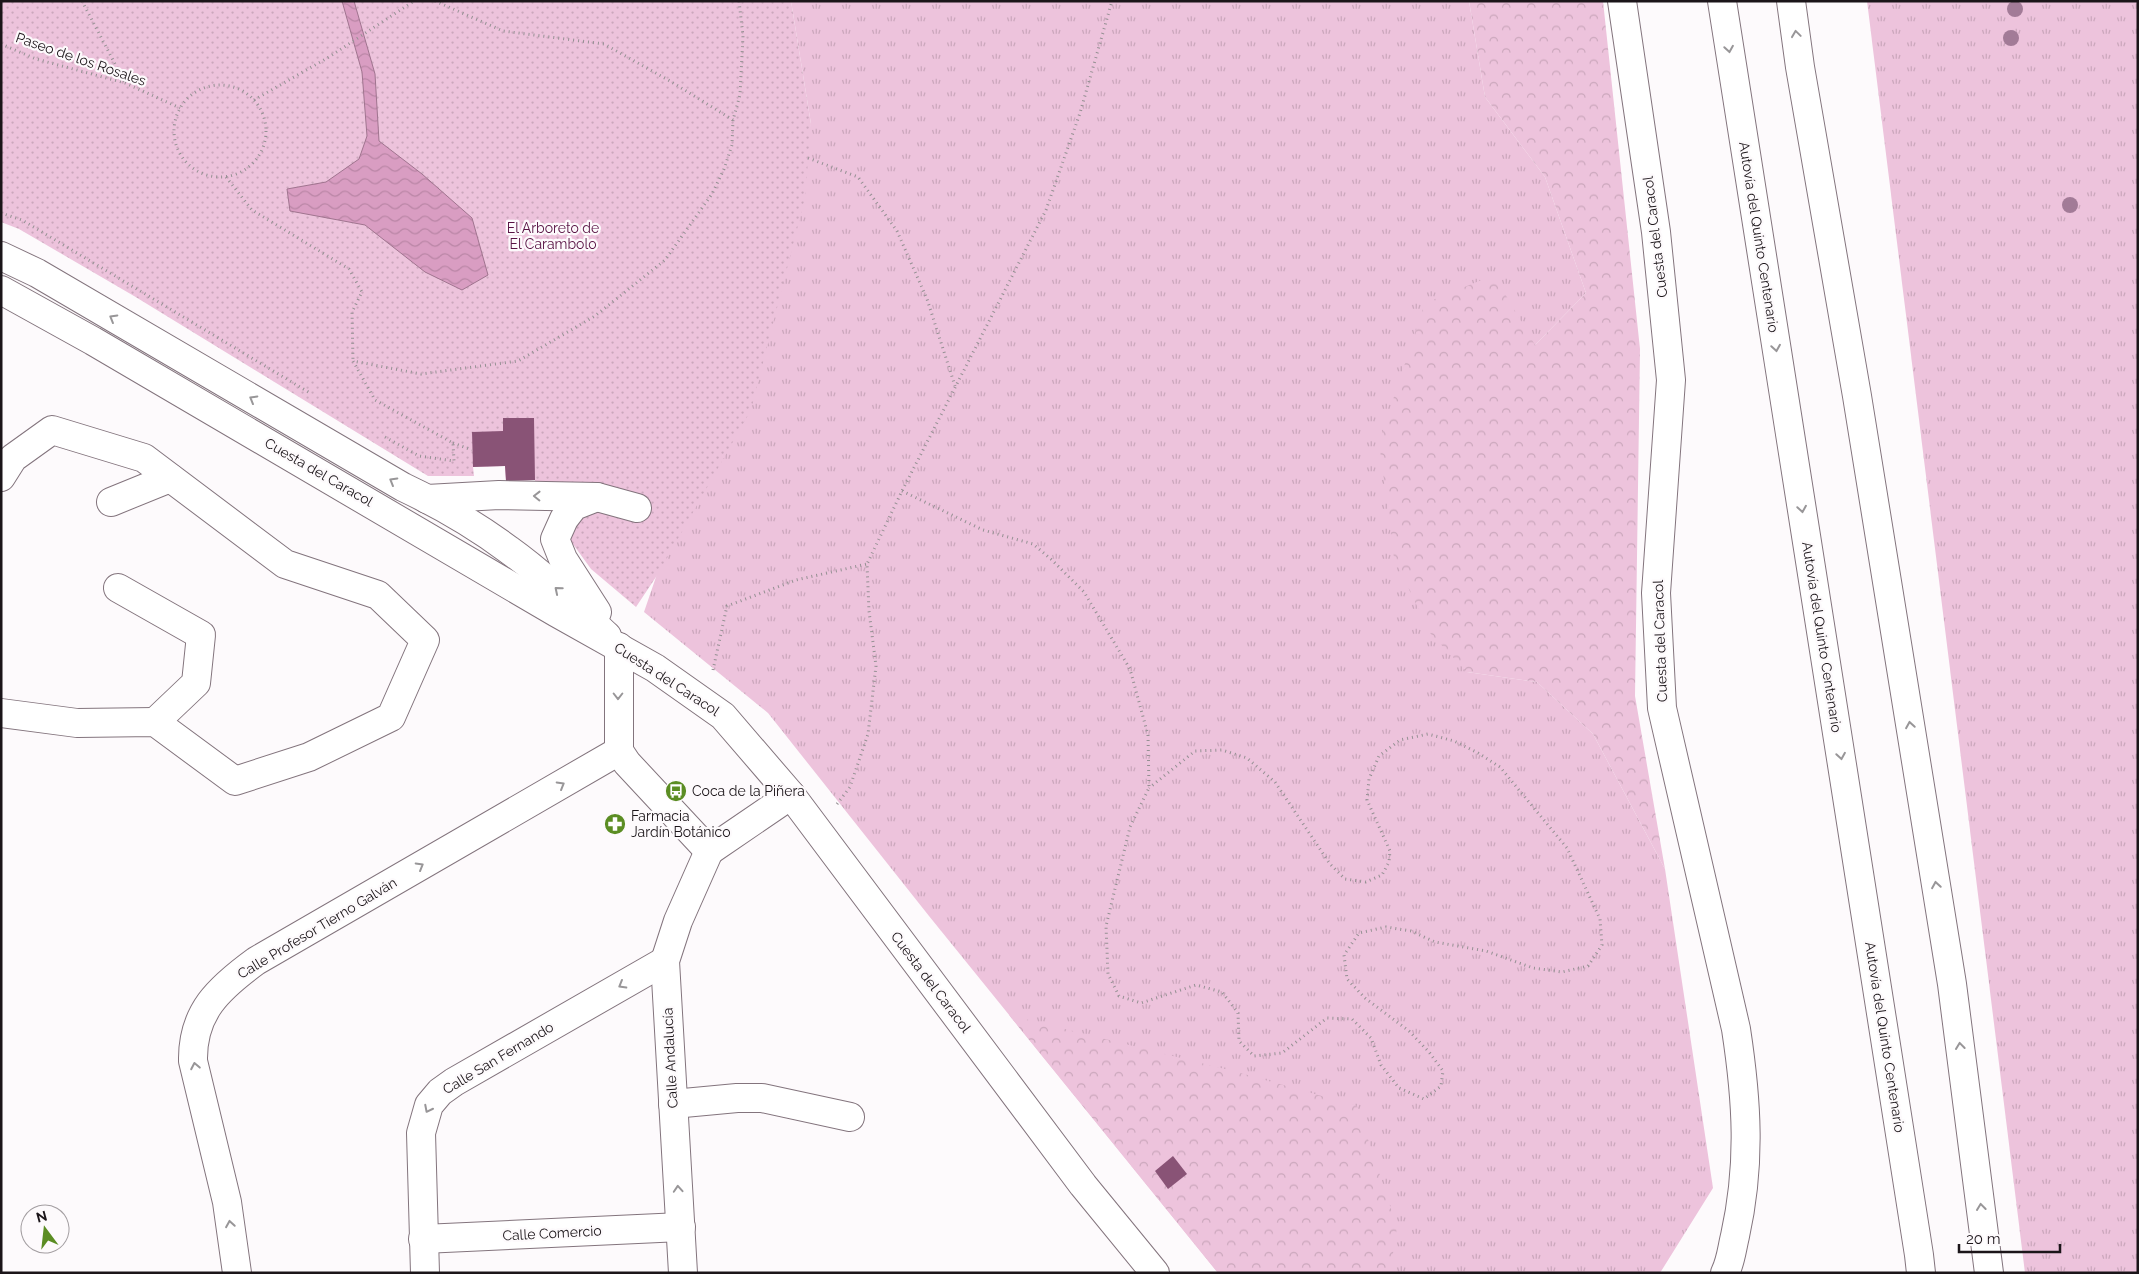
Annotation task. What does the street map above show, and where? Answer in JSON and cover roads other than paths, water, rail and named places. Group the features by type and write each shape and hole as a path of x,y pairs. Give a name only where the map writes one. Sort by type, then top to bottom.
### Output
{"main road":[{"name":"Cuesta del Caracol","path":"1622,1 1656,232 1671,380 1656,593 1662,708 1736,1029 1743,1074 1747,1146 1742,1206 1725,1273"},
{"name":"Autovía del Quinto Centenario","path":"1722,1 1913,1216 1920,1273"},
{"path":"1791,1 1859,406 1952,984 1989,1273"},
{"path":"1,256 37,273 403,487 427,499 508,549 564,595 619,647"},
{"name":"Cuesta del Caracol","path":"1,290 93,341 557,613 655,668 724,716 791,795 1083,1185 1155,1273"},
{"path":"1,477 14,458 52,430 144,458 285,564 378,595 425,640 391,717 309,757 234,781 155,722 77,723 1,713"},
{"path":"111,502 170,478"},
{"path":"427,499 499,495 597,497 637,508"},
{"path":"597,497 574,506 564,519 555,539 563,559 619,647 619,751 627,763 709,851 791,795"},
{"path":"118,588 201,635 196,683 155,722"},
{"name":"Calle Profesor Tierno Galván","path":"237,1273 227,1202 193,1061 192,1043 202,1014 232,978 256,962 619,751"},
{"name":"Calle Andalucía","path":"683,1273 665,961 678,921 709,851"},
{"name":"Calle San Fernando","path":"425,1273 420,1133 429,1105 440,1092 454,1082 665,961"},
{"path":"673,1104 737,1098 762,1098 850,1118"},
{"name":"Calle Comercio","path":"423,1239 681,1227"}],"water":[{"path":"342,1 354,1 375,74 379,141 422,174 472,218 488,275 462,290 425,272 365,225 290,211 287,189 326,182 359,159 367,136 362,72"}],"place":[{"name":"Coca de la Piñera","path":"676,791"},
{"name":"Farmacia Jardín Botánico","path":"615,824"}],"park label":[{"name":"El Arboreto de El Carambolo","path":"553,236"}]}
